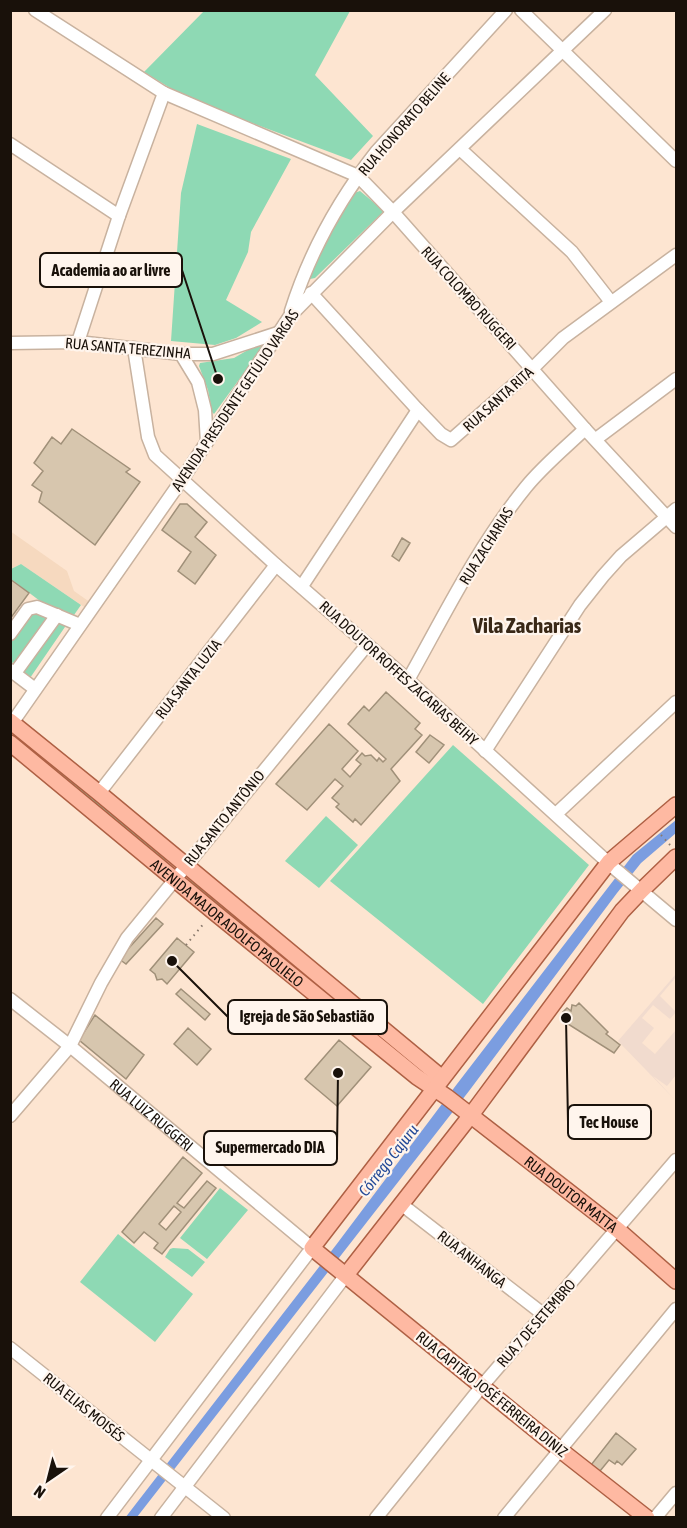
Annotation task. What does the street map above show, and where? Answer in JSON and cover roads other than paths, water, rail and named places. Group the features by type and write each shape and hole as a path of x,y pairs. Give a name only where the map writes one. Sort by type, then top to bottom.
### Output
{"main road":[{"name":"AVENIDA MAJOR ADOLFO PAOLIELO","path":"11,723 185,865 438,1083 447,1097"},
{"name":"AVENIDA MAJOR ADOLFO PAOLIELO","path":"10,743 417,1077 438,1083"},
{"path":"316,1251 438,1083 611,865 676,805"},
{"path":"342,1272 401,1204 467,1112 639,887 676,855"},
{"name":"RUA DOUTOR MATTA","path":"447,1097 618,1230 676,1281"},
{"name":"RUA CAPITÃO JOSÉ FERREIRA DINIZ","path":"316,1251 647,1518"}],"street":[{"path":"35,10 164,93 358,176"},
{"name":"RUA HONORATO BELINE","path":"290,316 301,279 312,256 358,176 377,151 506,10"},
{"path":"521,10 676,161"},
{"name":"AVENIDA PRESIDENTE GETÚLIO VARGAS","path":"11,723 181,481 290,316 393,212 605,10"},
{"path":"78,342 118,216 164,93"},
{"path":"10,144 118,216"},
{"path":"460,148 572,252 611,302"},
{"name":"RUA COLOMBO RUGGERI","path":"358,176 533,368 585,429 672,513 676,527"},
{"name":"RUA SANTA RITA","path":"311,293 418,410 447,439 455,439 563,338 676,255"},
{"name":"RUA SANTA TEREZINHA","path":"10,343 78,342 181,354 213,354 278,333"},
{"name":"RUA DOUTOR ROFFES ZACARIAS BEIHY","path":"134,348 150,447 155,455 181,481 408,680 611,865 676,920"},
{"path":"181,354 198,382 205,410 207,442"},
{"path":"596,439 676,380"},
{"path":"302,586 418,410"},
{"name":"RUA ZACHARIAS","path":"408,680 480,551 504,514 528,485 585,429"},
{"path":"485,751 580,605 621,556 672,513"},
{"name":"RUA SANTA LUZIA","path":"99,793 276,565"},
{"path":"10,634 31,607 37,607 80,625"},
{"path":"35,689 13,671 57,615"},
{"name":"RUA SANTO ANTÔNIO","path":"10,1116 70,1046 100,983 127,938 367,645"},
{"path":"556,814 676,702"},
{"name":"RUA LUIZ RUGGERI","path":"10,999 70,1046 316,1251"},
{"name":"RUA 7 DE SETEMBRO","path":"376,1518 482,1386 676,1160"},
{"name":"RUA ANHANGA","path":"401,1204 543,1314"},
{"path":"107,1518 155,1463 316,1251"},
{"path":"161,1518 181,1483 342,1272"},
{"path":"504,1518 676,1309"},
{"name":"RUA ELIAS MOISÉS","path":"10,1348 224,1518"},
{"path":"655,1518 676,1493"}],"water":[{"path":"676,820 676,833 641,863 617,893 469,1091 137,1517 125,1518 633,855"}],"place":[{"name":"Academia ao ar livre","path":"218,379"},
{"name":"Igreja de São Sebastião","path":"172,961"},
{"name":"Tec House","path":"566,1018"},
{"name":"Supermercado DIA","path":"338,1073"}],"district":[{"name":"Vila Zacharias","path":"527,625"}],"water label":[{"name":"Córrego Cajuru","path":"388,1160"}]}
